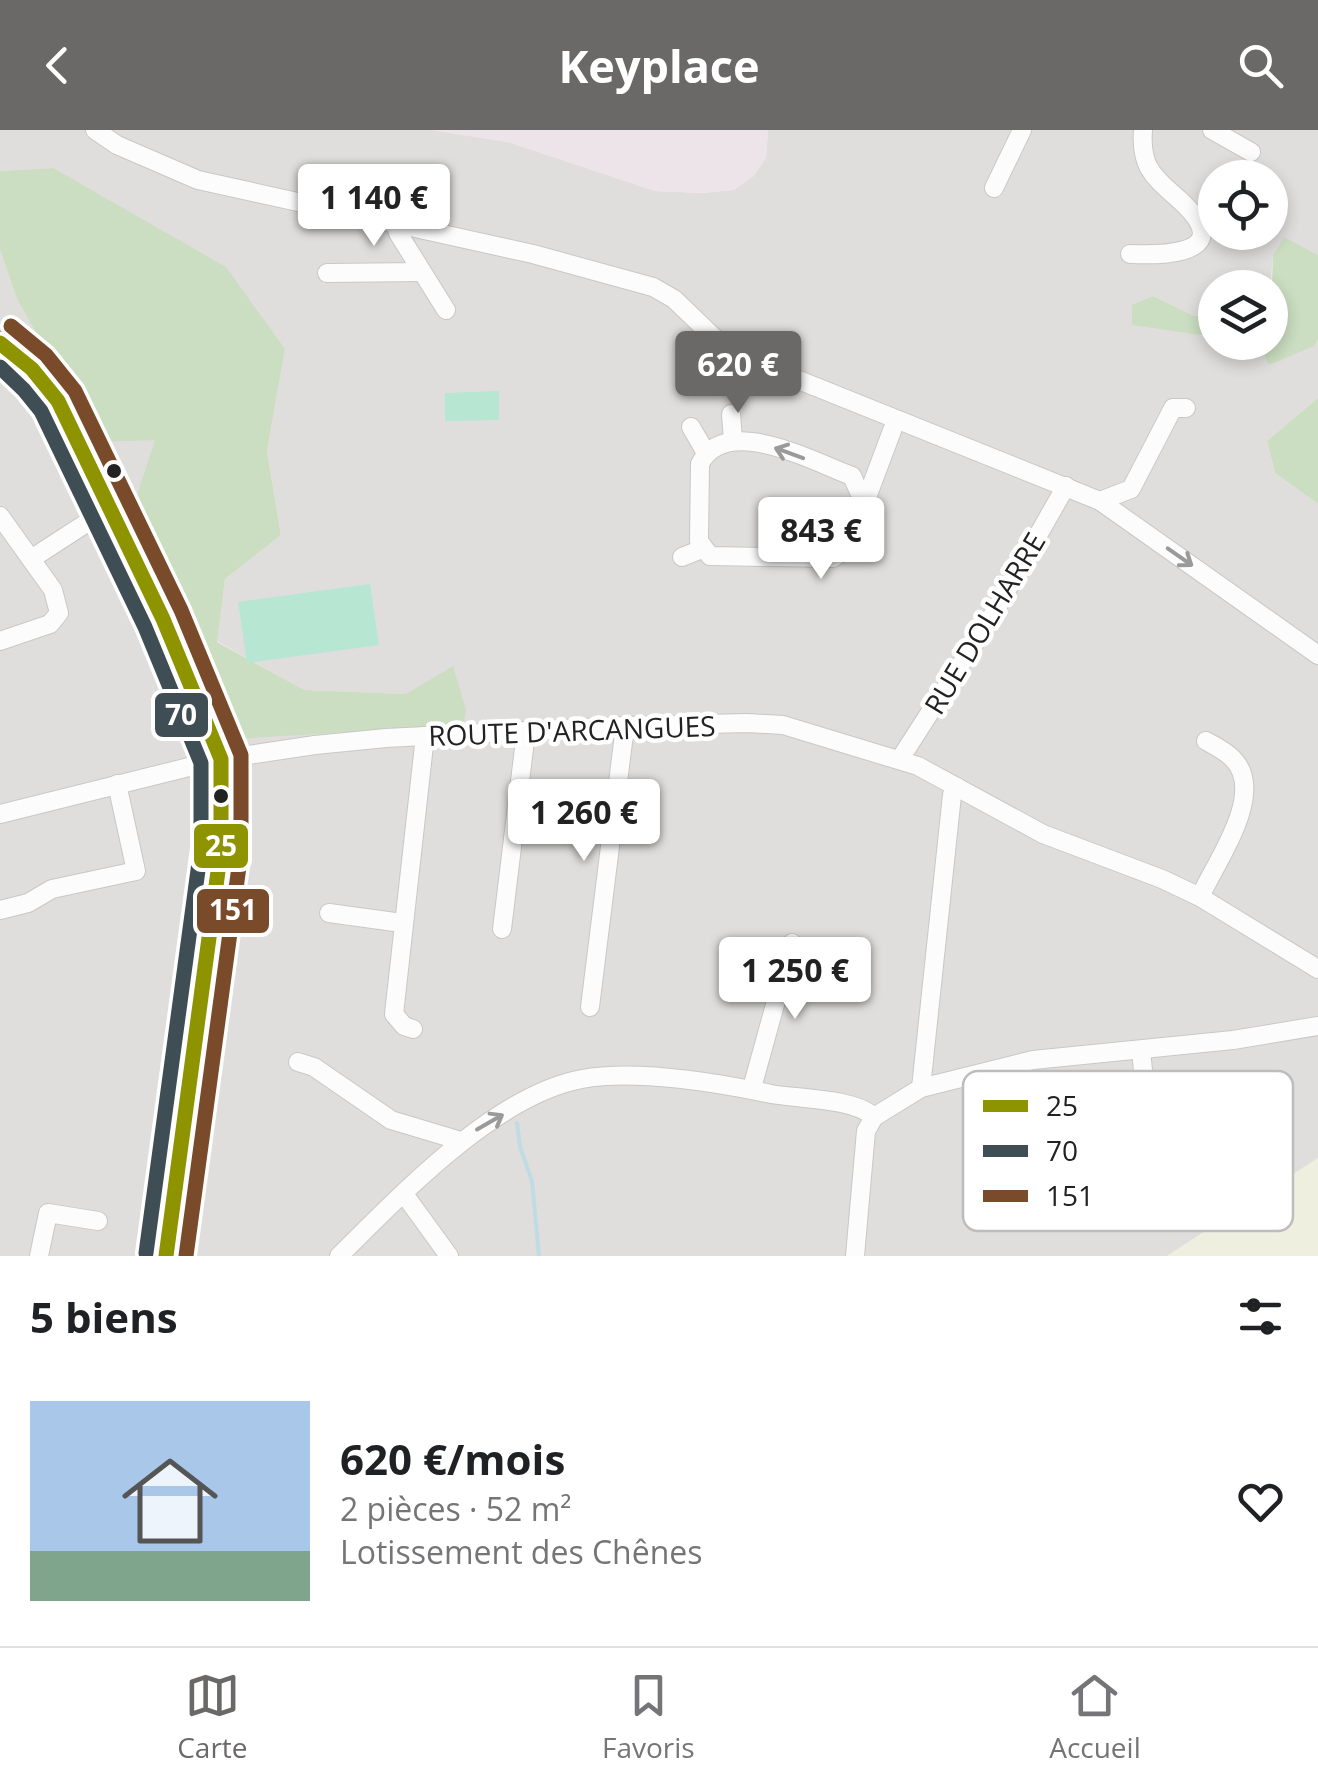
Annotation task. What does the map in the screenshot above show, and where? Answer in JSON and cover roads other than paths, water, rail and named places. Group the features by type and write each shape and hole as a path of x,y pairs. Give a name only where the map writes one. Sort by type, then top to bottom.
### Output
{"main road":[{"path":"0,343 20,356 58,401 162,619 221,759 221,850 166,1256"}],"street":[{"path":"95,130 117,145 198,180 534,254 653,286 674,299 729,352 1100,501 1318,655"},
{"path":"994,188 1022,130"},
{"path":"1130,254 1191,249 1199,241 1201,230 1191,211 1149,168 1143,152 1144,130"},
{"path":"1212,130 1252,152"},
{"path":"396,222 446,310"},
{"path":"327,273 422,272"},
{"path":"1100,501 1131,489 1173,408 1186,408"},
{"path":"731,414 733,440"},
{"path":"875,474 852,476 758,442 733,440 706,453 700,464 698,541 710,556 833,558 848,548 896,420"},
{"path":"691,427 706,453"},
{"path":"852,476 864,503"},
{"name":"RUE DOLHARRE","path":"900,759 992,616 1066,486"},
{"path":"31,559 111,507"},
{"path":"0,516 53,590 59,613 50,624 0,641"},
{"path":"682,557 702,550"},
{"name":"ROUTE D'ARCANGUES","path":"0,814 221,759 315,744 625,726 783,725 918,766 1043,834 1162,879 1200,898 1318,969"},
{"path":"590,1008 625,726"},
{"path":"502,929 526,732"},
{"path":"413,1029 404,1026 394,1014 426,736"},
{"path":"1200,898 1236,824 1244,787 1241,770 1232,757 1206,741"},
{"path":"0,910 28,903 52,890 136,870 117,784"},
{"path":"921,1088 952,795 956,787"},
{"path":"330,913 402,924"},
{"path":"760,1091 792,943"},
{"path":"989,1071 1033,1060 1141,1051 1318,1026"},
{"path":"1141,1051 1143,1071"},
{"path":"298,1062 314,1067 391,1120 461,1140"},
{"path":"340,1256 461,1140 538,1094 580,1079 621,1076 760,1091 857,1107 874,1117"},
{"path":"855,1256 866,1131 874,1117 921,1088 963,1078"},
{"path":"404,1194 449,1256"},
{"path":"39,1256 48,1213 98,1221"}],"waterway":[{"path":"517,1123 520,1147 532,1181 539,1256"}]}
